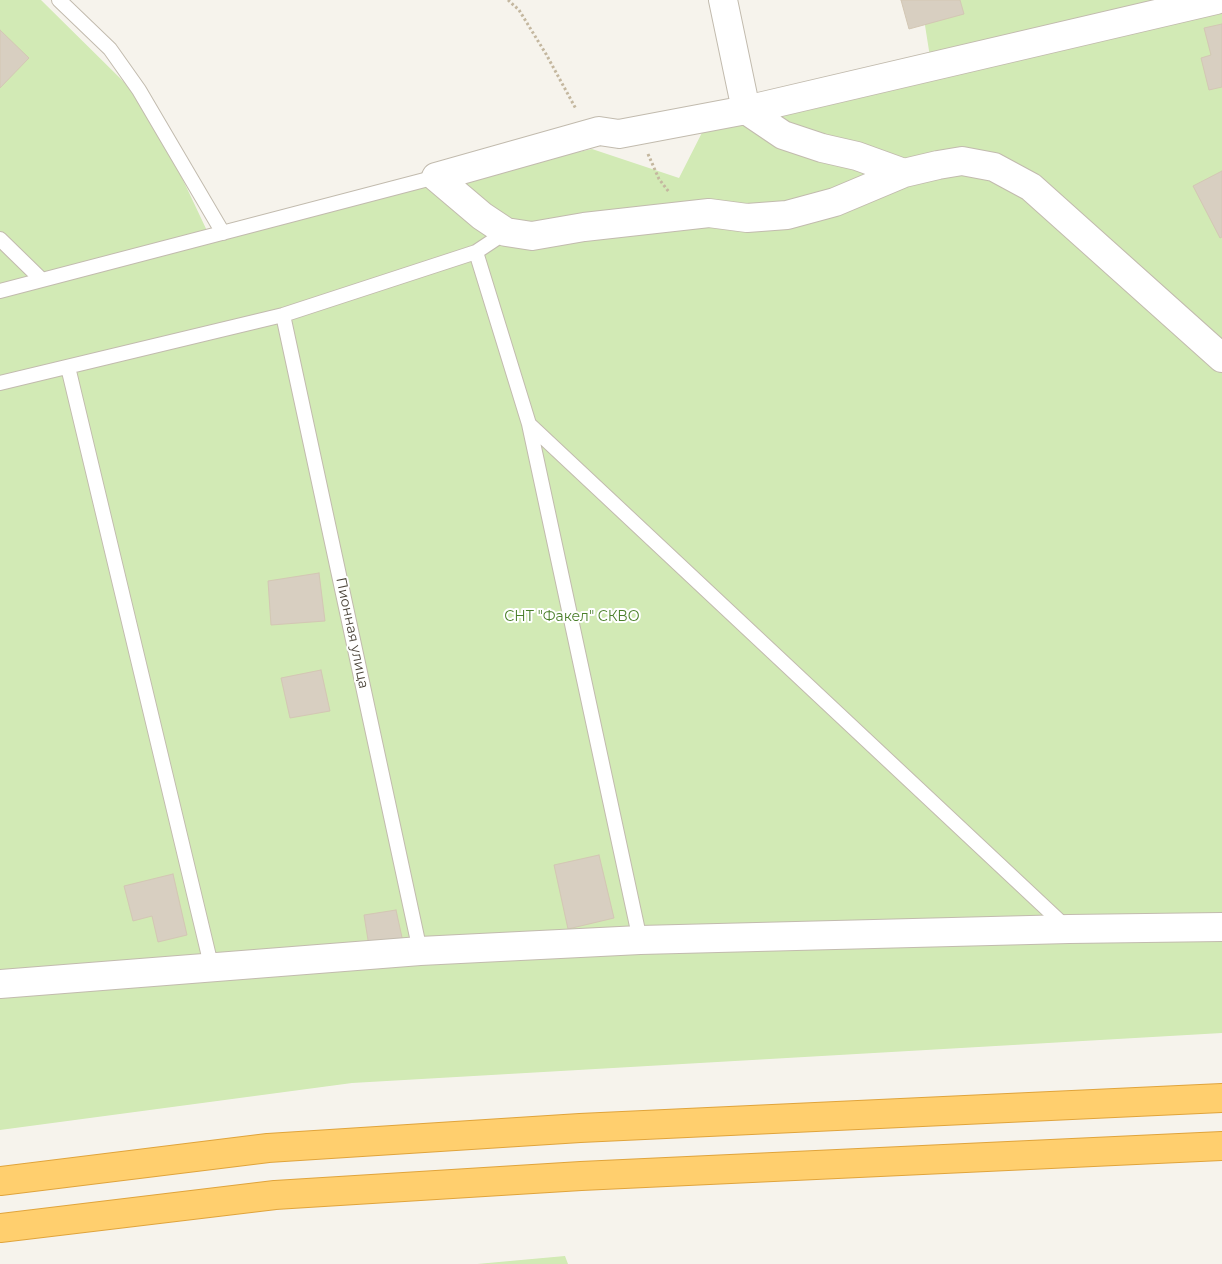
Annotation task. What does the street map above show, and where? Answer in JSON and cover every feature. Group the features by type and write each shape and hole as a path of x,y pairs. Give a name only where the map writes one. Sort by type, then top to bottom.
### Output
{"highway":[{"path":"0,1182 268,1148 580,1128 1222,1098"},
{"path":"0,1228 275,1196 581,1176 1222,1146"}],"street":[{"path":"723,0 746,110 783,135 822,148 857,156 904,173"},
{"path":"436,177 599,131 619,134 746,110 1216,0"},
{"path":"436,177 482,216 506,232 532,236 584,226 709,212 747,218 787,215 835,202 904,173 938,165 962,162 994,167 1031,187 1222,358"},
{"path":"0,984 212,969 420,951 640,940 1222,927"}],"lane":[{"path":"59,0 110,49 139,90 223,233"},
{"path":"0,291 436,177"},
{"path":"0,383 283,315 476,252 506,232"},
{"path":"0,239 42,280"},
{"path":"476,252 529,424 640,940"},
{"name":"Пионная улица","path":"283,315 420,951"},
{"path":"68,367 212,969"},
{"path":"529,424 1069,929"}],"path":[{"path":"508,0 518,10 546,54 589,134"},
{"path":"638,130 659,179 688,215"}],"green space":[{"name":"СНТ \"Факел\" СКВО","path":"0,0 41,0 124,82 158,127 209,235 592,149 679,178 716,105 930,57 921,0 1222,0 1222,1033 352,1083 0,1130"},
{"path":"565,1256 568,1264 477,1264"}],"building":[{"path":"901,0 960,0 964,14 909,29"},
{"path":"1222,24 1222,87 1209,90 1201,58 1211,55 1204,28"},
{"path":"0,30 29,58 0,88"},
{"path":"1222,171 1222,237 1220,238 1193,186"},
{"path":"319,573 325,621 271,625 268,581"},
{"path":"321,670 330,711 290,718 281,678"},
{"path":"599,855 614,918 568,929 554,865"},
{"path":"173,874 187,935 158,942 152,916 133,921 124,886"},
{"path":"396,910 403,942 369,946 364,915"}]}
